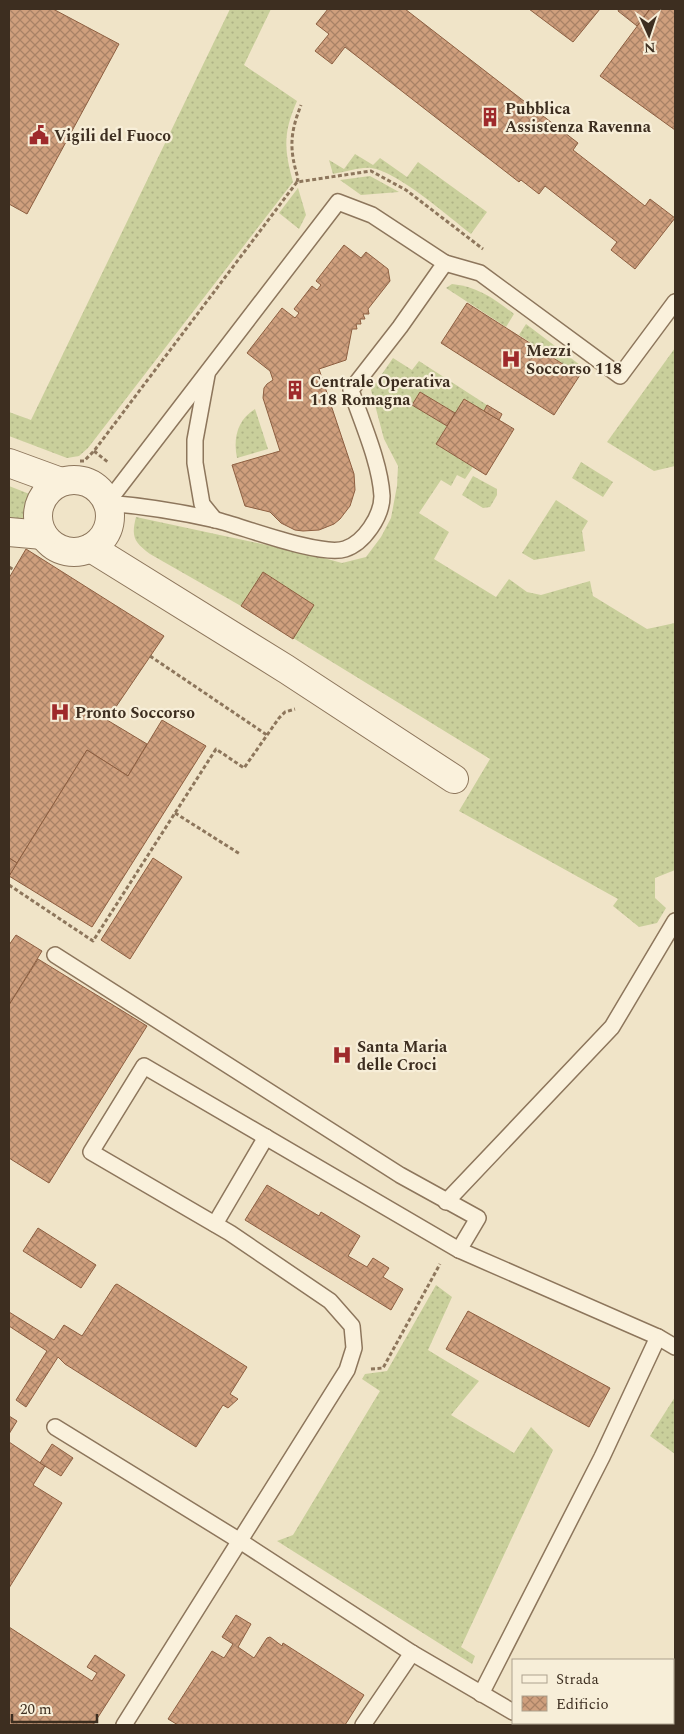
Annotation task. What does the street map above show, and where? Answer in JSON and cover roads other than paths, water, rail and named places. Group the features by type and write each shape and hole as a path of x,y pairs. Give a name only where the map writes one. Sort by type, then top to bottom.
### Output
{"street":[{"path":"9,463 68,472"},
{"path":"68,472 72,480 83,481 102,493 110,513 106,533 99,542 81,552 59,550 50,543 43,535 37,515 39,504 44,495 68,472"},
{"path":"9,532 43,535"},
{"path":"91,548 286,669 454,779"}],"lane":[{"path":"107,503 338,202 372,215 445,264 480,273 620,376 675,302"},
{"path":"107,503 215,520 324,551 344,549 362,539 375,521 382,498 379,473 351,390 400,327 445,264"},
{"path":"208,371 195,440 195,462 202,504 215,520"},
{"path":"446,1202 612,1027 675,921"},
{"path":"55,956 400,1175 478,1218 455,1248"},
{"path":"124,1725 348,1370 354,1348 352,1326 330,1301 215,1224 91,1152 144,1066 455,1248 675,1346"},
{"path":"215,1224 266,1137"},
{"path":"481,1694 602,1456 658,1337"},
{"path":"55,1428 240,1541 412,1654 512,1711"},
{"path":"363,1725 412,1654"}],"place":[{"name":"Pubblica Assistenza Ravenna","path":"490,117"},
{"name":"Vigili del Fuoco","path":"39,135"},
{"name":"Mezzi Soccorso 118","path":"511,359"},
{"name":"Centrale Operativa 118 Romagna","path":"295,390"},
{"name":"Pronto Soccorso","path":"60,712"},
{"name":"Santa Maria delle Croci","path":"342,1055"}]}
